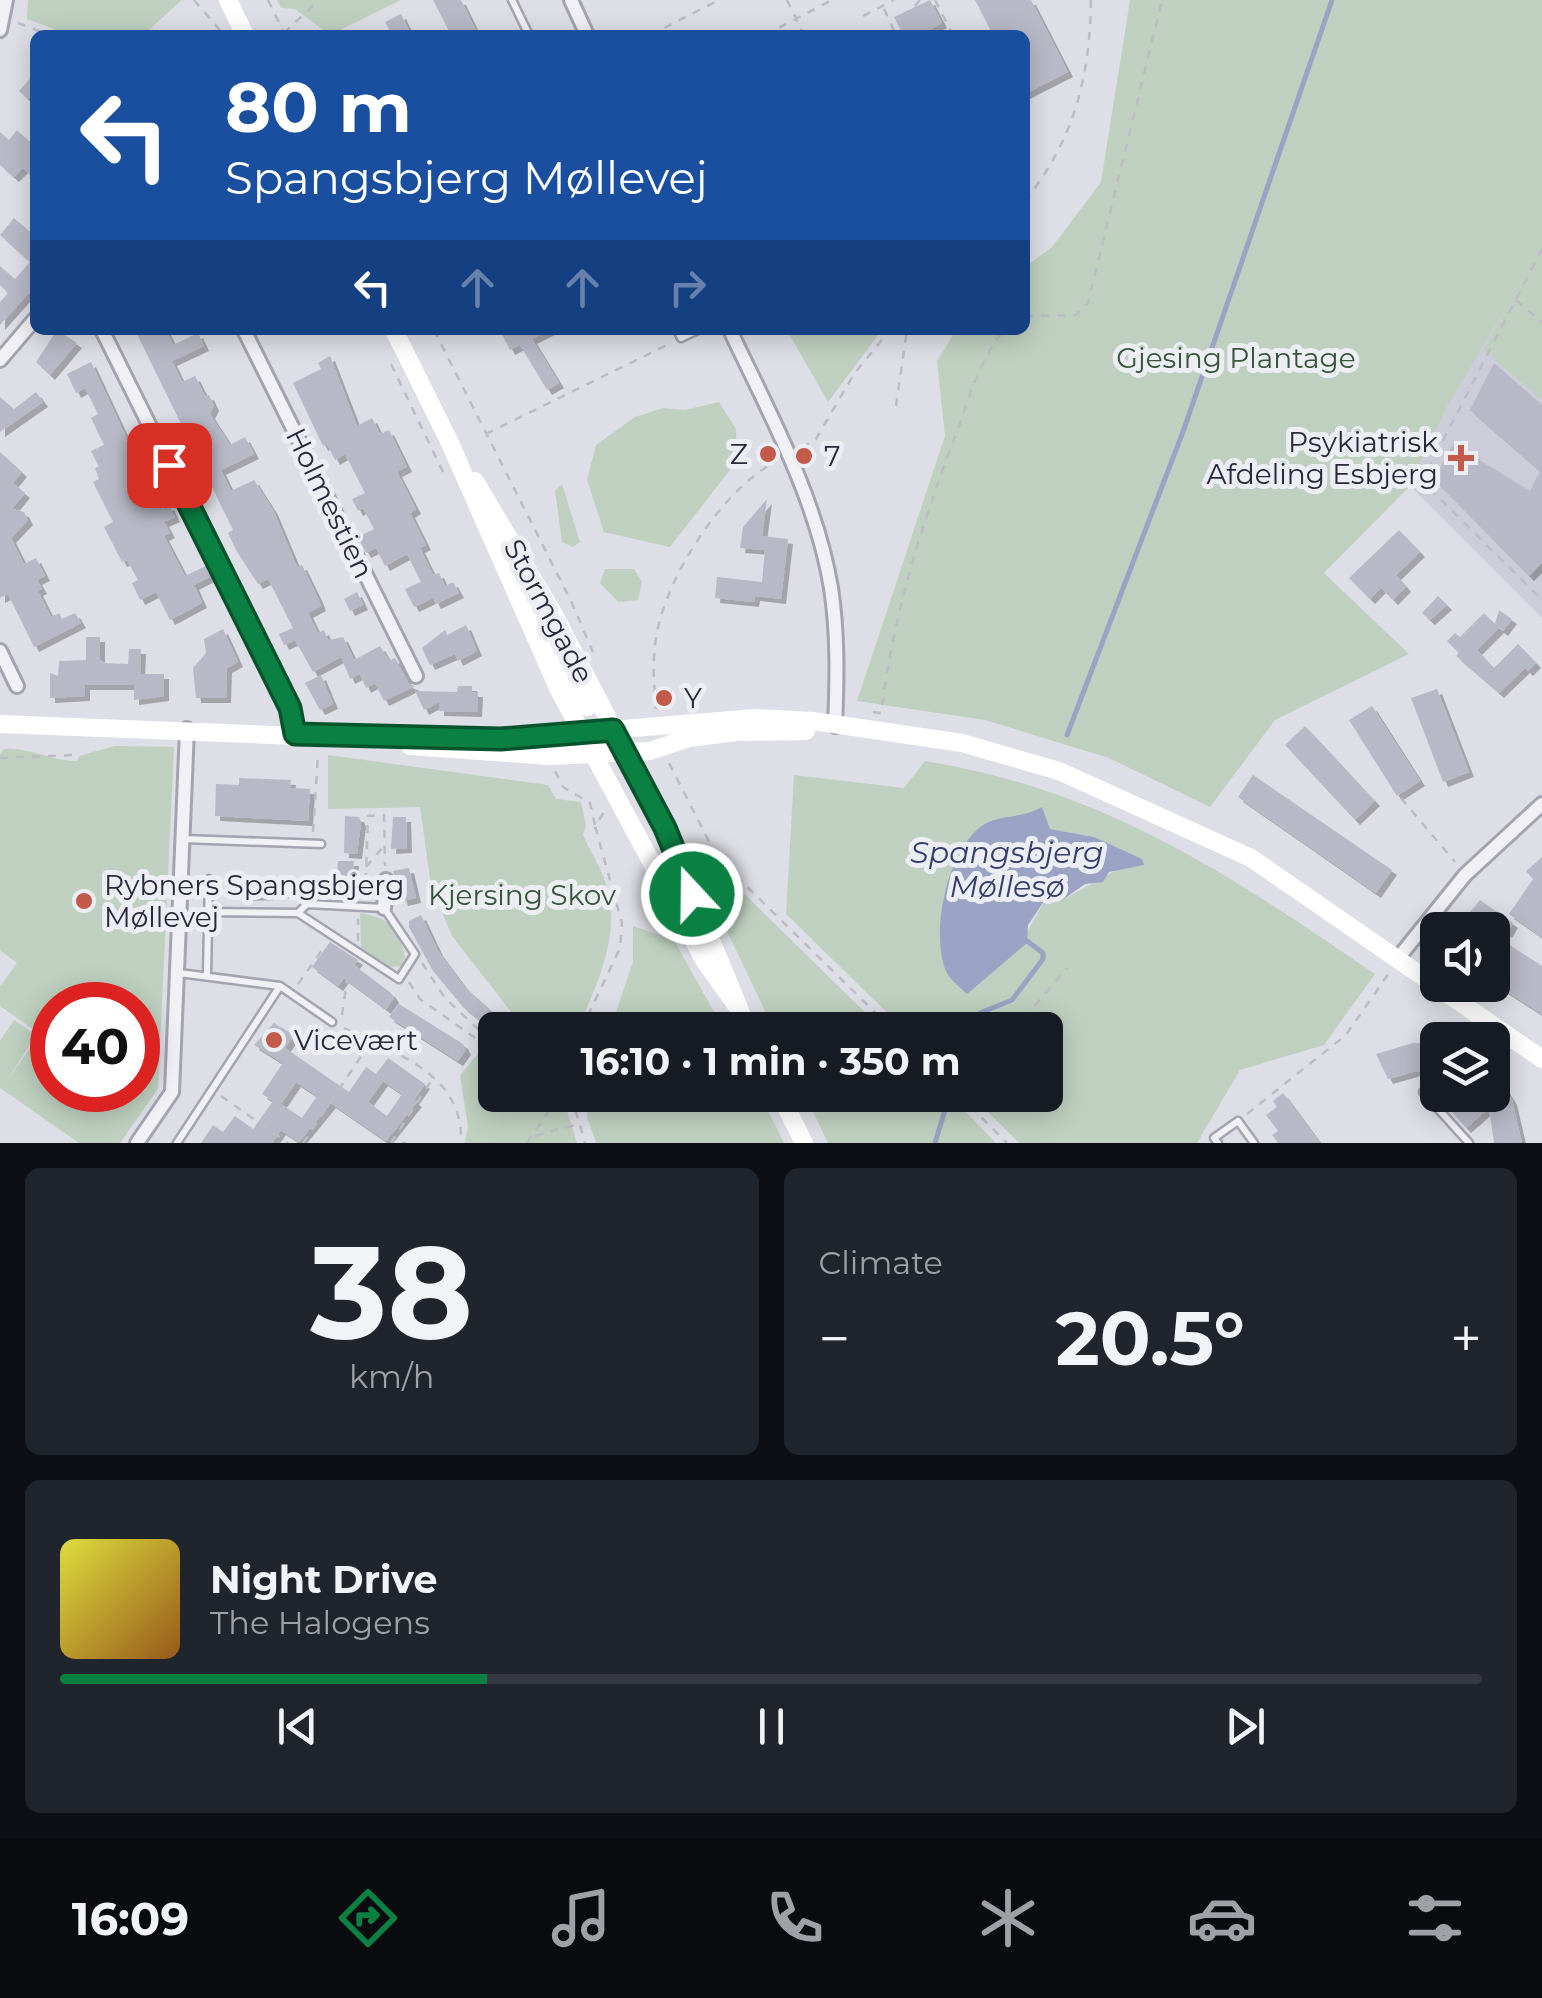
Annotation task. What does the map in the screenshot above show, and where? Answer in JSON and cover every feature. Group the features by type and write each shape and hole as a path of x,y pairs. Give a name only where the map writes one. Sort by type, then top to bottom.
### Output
{"street":[{"path":"1,21 6,0"},
{"path":"228,0 243,30"},
{"path":"570,0 585,30"},
{"path":"0,360 30,325"},
{"path":"104,335 290,708 295,734"},
{"name":"Holmestien","path":"246,335 416,676"},
{"name":"Stormgade","path":"397,335 450,441 508,572 528,594 609,753 704,960 736,1006"},
{"path":"732,335 790,456 830,584 838,652 835,726"},
{"name":"Stormgade","path":"450,441 552,611 598,731"},
{"path":"0,651 18,686"},
{"path":"396,740 408,735 501,739 755,718 962,743 1059,771 1250,858 1542,1059"},
{"path":"0,724 396,740 409,746 504,756 609,753 721,734 835,726"},
{"path":"137,1143 172,1092 187,729"},
{"path":"598,731 609,753"},
{"name":"Stormgade","path":"609,753 665,828 739,1012"},
{"path":"1399,958 1466,875 1542,804"},
{"path":"384,908 386,880"},
{"path":"788,1112 804,1143"}],"lane":[{"path":"512,0 527,30"},
{"path":"680,335 687,335"},
{"path":"183,840 316,844"},
{"path":"207,974 209,879"},
{"path":"209,912 298,913 398,979 415,954 384,908 306,904 298,913"},
{"path":"178,973 280,986 332,1022"},
{"path":"176,1143 280,986"},
{"path":"1441,1112 1469,1143"},
{"path":"1218,1143 1214,1138 1238,1121 1254,1143"}],"path":[{"path":"194,0 220,30"},
{"path":"268,0 282,30"},
{"path":"288,30 320,0"},
{"path":"660,30 719,0"},
{"path":"787,0 802,30"},
{"path":"773,30 832,0"},
{"path":"863,16 894,0"},
{"path":"915,6 920,0"},
{"path":"934,0 950,30"},
{"path":"1030,193 1065,142 1081,99 1091,42 1092,0"},
{"path":"1030,316 1076,315 1088,304 1162,0"},
{"path":"883,6 894,30"},
{"path":"1,21 32,30"},
{"path":"1542,250 1422,480 1542,600"},
{"path":"1515,300 1542,322"},
{"path":"436,335 585,630 593,659"},
{"path":"658,726 652,674 656,634 677,581 701,536 731,495 756,472 816,440 854,374 886,335"},
{"path":"896,406 907,335"},
{"path":"881,713 892,631 935,489 988,349 1000,335"},
{"path":"486,434 681,338"},
{"path":"316,844 319,736"},
{"path":"662,747 721,864 874,1012"},
{"path":"0,758 74,755"},
{"path":"554,769 564,787 590,804 622,923 620,948 590,1012"},
{"path":"1401,798 1466,875"},
{"path":"595,826 605,806"},
{"path":"386,880 384,816 368,816 366,867 358,906 361,954 347,982 340,1026 371,1042 390,1046 434,1076 457,1109 461,1143"},
{"path":"366,867 384,846"},
{"path":"291,993 332,936"},
{"path":"1238,1121 1346,1035 1399,958"},
{"path":"1029,1012 1067,968"},
{"path":"426,970 445,998 478,1029 470,1038"},
{"path":"403,973 420,999 478,1042"},
{"path":"434,1010 445,998"},
{"path":"303,1143 371,1042"},
{"path":"391,1143 434,1076"},
{"path":"211,1090 288,1143"},
{"path":"527,1143 549,1112"},
{"path":"574,1112 586,1143"},
{"path":"980,1112 1008,1143"},
{"path":"532,1137 576,1125"}],"shaded area":[{"path":"1542,126 1542,618 1410,486 1449,403 1512,188"}],"green space":[{"path":"28,0 182,0 149,30 56,30 27,19"},
{"path":"277,0 401,0 340,30 323,30 295,9 281,8"},
{"name":"Gjesing Plantage","path":"1130,0 1542,0 1542,400 1484,350 1507,306 1449,403 1410,486 1324,573 1409,654 1275,720 1210,807 1109,758 985,720 857,701 945,436 937,361 953,335 1030,335 1030,263 1052,247 1101,182"},
{"path":"790,335 878,335 828,402"},
{"path":"719,402 736,429 737,461 670,547 604,532 587,480 596,445 635,417 663,408 685,410"},
{"path":"562,484 580,542 573,547 562,542 555,490"},
{"path":"605,569 634,569 642,582 638,600 618,602 600,583"},
{"name":"Rybners Spangsbjerg Møllevej","path":"115,746 174,747 160,1046 160,982 30,982 30,1027 0,1006 0,986 17,963 0,950 0,754 4,749 13,749 77,761 79,756"},
{"name":"Kjersing Skov","path":"328,755 548,785 556,799 581,802 586,826 583,835 601,871 611,912 607,952 585,1012 511,1012 452,936 431,886 420,807 328,809"},
{"path":"925,761 1051,792 1163,841 1216,870 1375,974 1324,1045 1240,1070 1197,1143 1019,1143 988,1112 1063,1112 1063,1012 887,1012 786,914 794,775 904,788","holes":["1027,816 1043,820 1050,829 1094,837 1118,869 1061,901 1046,898 1025,936 984,824"]},
{"path":"725,875 865,1012 765,1012 705,885"},
{"path":"360,913 385,921 396,932 405,957 401,966 387,967 361,947"},
{"name":"Kjersing Skov","path":"633,926 674,940 714,1012 616,1012 633,962"},
{"name":"Rybners Spangsbjerg Møllevej","path":"14,1020 30,1031 30,1044 6,1082 30,1048 30,1109 0,1088 0,1041"},
{"path":"478,1054 478,1112 567,1112 577,1143 465,1143 468,1126 460,1075"},
{"name":"Rybners Spangsbjerg Møllevej","path":"34,1112 142,1112 120,1143 79,1143"},
{"path":"588,1112 768,1112 784,1143 596,1143"},
{"path":"813,1112 966,1112 996,1143 828,1143"}],"water":[{"name":"Spangsbjerg Møllesø","path":"1042,807 1050,829 1094,837 1142,859 1144,865 1109,872 1103,882 1085,884 1061,901 1046,898 1028,925 1027,943 967,994 948,974 942,955 941,914 951,872 970,837 983,825"}],"building":[{"path":"433,0 461,0 476,30 448,30"},
{"path":"930,0 942,23 929,30 900,30 894,17"},
{"path":"975,0 1031,0 1068,72 1030,91 1030,30 990,30"},
{"path":"401,14 409,30 389,30 385,22"},
{"path":"30,79 30,97 19,91"},
{"path":"17,130 30,142 29,174 23,168 14,177 0,165 0,132 9,140"},
{"path":"14,218 30,232 30,262 0,235"},
{"path":"30,262 30,292 0,325 0,302 8,293 0,285 0,266 15,279"},
{"path":"54,335 65,335 77,343 50,375 36,362"},
{"path":"137,335 168,335 173,345 199,335 204,346 172,361 182,382 195,376 205,396 209,395 214,406 210,414 230,445 245,437 254,454 221,470 231,491 254,480 273,510 297,567 302,565 321,606 308,613 318,633 324,630 328,640 343,637 354,660 380,646 389,661 395,658 409,684 415,686 384,701 375,683 366,688 360,674 350,679 341,657 313,672 295,640 284,645 279,634 293,628 268,579 258,584 236,550 228,533 233,530"},
{"path":"502,335 540,335 532,339 559,383 547,390 520,345 510,350"},
{"path":"330,356 357,426 372,418 380,434 389,430 407,467 397,472 416,509 410,513 426,545 420,548 433,575 439,573 445,586 453,582 459,593 436,604 433,598 414,607 405,589 421,582 407,554 385,566 376,548 366,553 358,537 374,529 363,508 358,511 352,499 365,493 345,454 335,460 327,444 323,446 293,383 321,369 318,363"},
{"path":"91,362 160,510 169,505 175,517 164,522 170,533 164,536 185,576 208,565 213,575 194,585 202,603 170,620 156,592 140,600 132,583 138,580 127,560 122,562 104,527 113,522 93,482 99,479 95,468 99,467 91,451 104,445 91,418 98,414 85,388 76,393 67,374"},
{"name":"Psykiatrisk Afdeling Esbjerg","path":"1494,363 1542,405 1542,563 1529,576 1434,480 1453,444 1530,491 1540,471 1470,410"},
{"path":"36,392 43,402 0,432 0,397 14,409"},
{"path":"0,452 22,472 13,483 25,493 12,509 24,512 28,520 11,538 24,564 36,558 45,576 37,580 42,589 38,591 51,617 59,613 62,619 75,613 81,623 34,647 8,594 0,598"},
{"path":"767,499 762,536 788,539 781,599 755,596 754,602 715,598 717,577 762,582 765,550 740,548 743,527"},
{"path":"1399,530 1420,552 1396,575 1406,587 1393,600 1381,588 1370,599 1349,578"},
{"path":"357,592 363,605 350,611 344,599"},
{"path":"1438,596 1447,605 1430,620 1422,613"},
{"path":"1499,610 1512,619 1503,631 1499,628 1477,650 1494,668 1518,644 1536,663 1528,671 1525,668 1499,693 1456,656 1459,653 1447,641 1455,633 1460,637 1484,613 1495,624"},
{"path":"466,625 477,651 458,661 455,654 430,665 422,648 445,630 447,635"},
{"path":"223,629 238,662 227,668 226,698 196,698 193,668 206,653 204,639"},
{"path":"86,637 100,637 100,660 105,663 128,664 129,649 141,649 140,674 164,674 164,696 134,700 134,685 85,685 85,696 50,698 50,673 58,676 59,661 86,660"},
{"path":"321,675 333,704 320,710 305,683"},
{"path":"458,686 472,686 472,692 478,692 477,712 439,711 439,702 424,710 415,691 457,692"},
{"path":"1437,689 1469,772 1443,782 1411,698"},
{"path":"1372,706 1420,781 1397,796 1349,720"},
{"path":"1305,726 1375,801 1355,820 1285,745"},
{"path":"1253,775 1392,870 1376,893 1238,797"},
{"path":"239,778 291,780 290,788 310,789 308,821 215,816 216,784 239,785"},
{"path":"345,816 359,817 361,822 357,854 344,853"},
{"path":"393,817 406,817 407,848 391,849"},
{"path":"1542,857 1542,937 1510,915 1533,879 1526,871"},
{"path":"338,861 354,861 350,898 337,898 337,893 280,893 281,877 337,880"},
{"path":"409,868 416,898 403,901 393,871"},
{"path":"237,880 274,882 273,895 241,896 236,893"},
{"path":"1480,900 1497,912 1470,912"},
{"path":"421,915 438,951 464,986 493,1012 478,1012 478,1018 463,1007 433,971 409,921"},
{"path":"330,942 358,960 354,965 391,993 394,998 386,1009 344,978 338,986 312,967"},
{"path":"1510,945 1542,966 1542,1014 1510,994"},
{"path":"399,1004 463,1044 466,1050 458,1061 389,1017"},
{"path":"274,1023 294,1035 285,1048 349,1092 366,1067 376,1074 388,1058 425,1084 414,1100 417,1102 386,1141 331,1103 299,1142 281,1130 272,1143 201,1143 213,1125 223,1132 235,1116 253,1129 273,1101 262,1094 283,1063 254,1045","holes":["383,1081 402,1094 387,1116 368,1102","296,1082 317,1096 302,1118 281,1104"]},
{"path":"1420,1043 1420,1071 1388,1079 1376,1054"},
{"path":"1283,1093 1320,1143 1278,1143 1272,1135 1278,1131 1266,1115 1277,1107 1273,1101"},
{"path":"1510,1097 1522,1143 1494,1143 1490,1112 1510,1112"},
{"path":"1452,1112 1484,1112 1466,1128"}],"waterway":[{"path":"1067,735 1184,429 1332,0"},
{"path":"982,1012 1012,1000 1043,959 1043,953 1023,938"},
{"path":"935,1143 944,1112"}],"place":[{"name":"Z","path":"768,454"},
{"name":"7","path":"804,456"},
{"name":"Psykiatrisk Afdeling Esbjerg","path":"1461,458"},
{"name":"Y","path":"664,698"},
{"name":"Rybners Spangsbjerg Møllevej","path":"84,901"},
{"name":"Vicevært","path":"274,1040"}],"route":[{"path":"169,465 290,708 295,734 396,740 408,735 501,739 613,730 665,828 692,894"}]}
